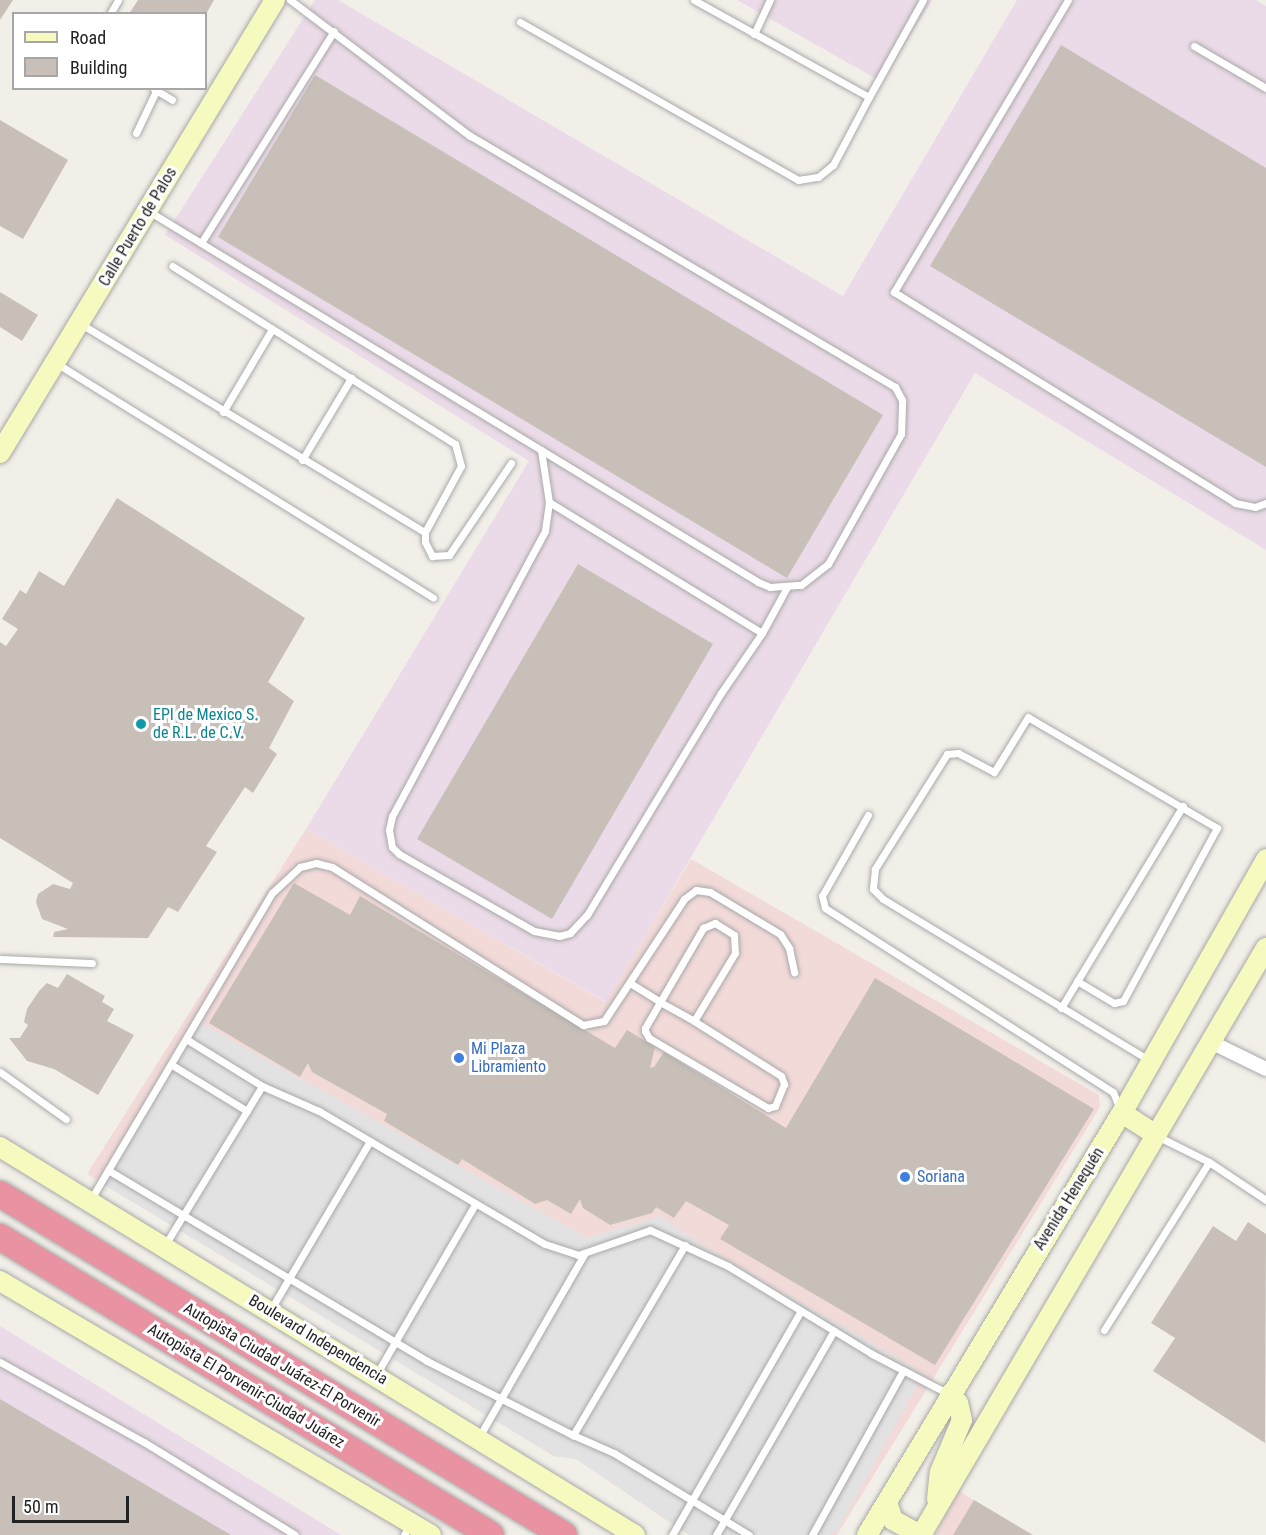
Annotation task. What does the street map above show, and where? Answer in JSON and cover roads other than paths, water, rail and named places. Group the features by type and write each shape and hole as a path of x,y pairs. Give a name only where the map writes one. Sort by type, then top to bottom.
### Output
{"highway":[{"name":"Autopista Ciudad Juárez-El Porvenir","path":"0,1194 564,1535"},
{"name":"Autopista El Porvenir-Ciudad Juárez","path":"0,1237 491,1535"}],"main road":[{"name":"Calle Puerto de Palos","path":"0,453 275,0"},
{"name":"Avenida Henequén","path":"867,1535 950,1394 1122,1113 1266,859"},
{"path":"887,1502 893,1520 921,1535 1266,948"},
{"path":"1122,1113 1156,1135"},
{"name":"Boulevard Independencia","path":"0,1147 162,1248 479,1437 635,1535"},
{"path":"0,1281 407,1529 431,1535"},
{"path":"936,1508 937,1482 962,1420 958,1403 950,1394"}],"street":[{"path":"1211,1042 1266,1069"}],"lane":[{"path":"148,211 758,582 787,587 801,585 828,564 901,434 902,400 895,387 470,136 420,101 334,31 290,0"},
{"path":"694,0 869,96"},
{"path":"754,34 770,0"},
{"path":"520,22 798,180 818,177 833,165 923,0"},
{"path":"1068,0 894,292 1235,503 1255,507 1266,503"},
{"path":"201,243 334,31"},
{"path":"1194,46 1266,88"},
{"path":"136,133 155,90 172,100"},
{"path":"172,266 450,439 459,450 461,466 425,532 425,542 432,556 449,555 511,463"},
{"path":"80,323 302,460 425,532"},
{"path":"223,412 272,329"},
{"path":"56,363 433,598"},
{"path":"302,460 351,378"},
{"path":"541,450 549,502 545,531 392,816 389,838 399,855 534,932 559,936 570,933 587,915 721,693 762,633 787,587"},
{"path":"549,502 762,633"},
{"path":"1077,981 1114,1003 1123,1001 1218,832 1216,825 1028,717 994,772 958,753 947,754 875,869 871,881 875,894 1151,1062"},
{"path":"1061,1008 1183,806"},
{"path":"868,815 822,896 825,908 1113,1092 1122,1113"},
{"path":"90,1201 272,893 300,867 316,862 332,867 584,1025 604,1021 684,899 702,889 780,934 789,948 794,972"},
{"path":"630,983 660,1002 694,1021 781,1076 784,1084 777,1104 768,1108 649,1038 645,1028 660,1002 702,928 716,923 734,935 735,953 694,1021"},
{"path":"0,959 92,963"},
{"path":"186,1039 262,1086 319,1110 475,1204 566,1254 585,1253 650,1230 728,1266 903,1371 950,1394"},
{"path":"172,1065 247,1111"},
{"path":"0,1072 66,1119"},
{"path":"162,1248 262,1086"},
{"path":"1156,1135 1209,1162 1266,1200"},
{"path":"269,1311 291,1279 370,1141"},
{"path":"1104,1330 1209,1162"},
{"path":"108,1170 394,1340 501,1399 614,1453 749,1535"},
{"path":"376,1375 394,1340 475,1204"},
{"path":"573,1435 685,1245"},
{"path":"479,1437 585,1253"},
{"path":"672,1535 801,1311"},
{"path":"716,1535 834,1331"},
{"path":"0,1362 144,1442 295,1535"},
{"path":"812,1535 903,1371"}],"place":[{"name":"EPI de Mexico S. de R.L. de C.V.","path":"141,724"},
{"name":"Mi Plaza Libramiento","path":"459,1058"},
{"name":"Soriana","path":"905,1177"}]}
